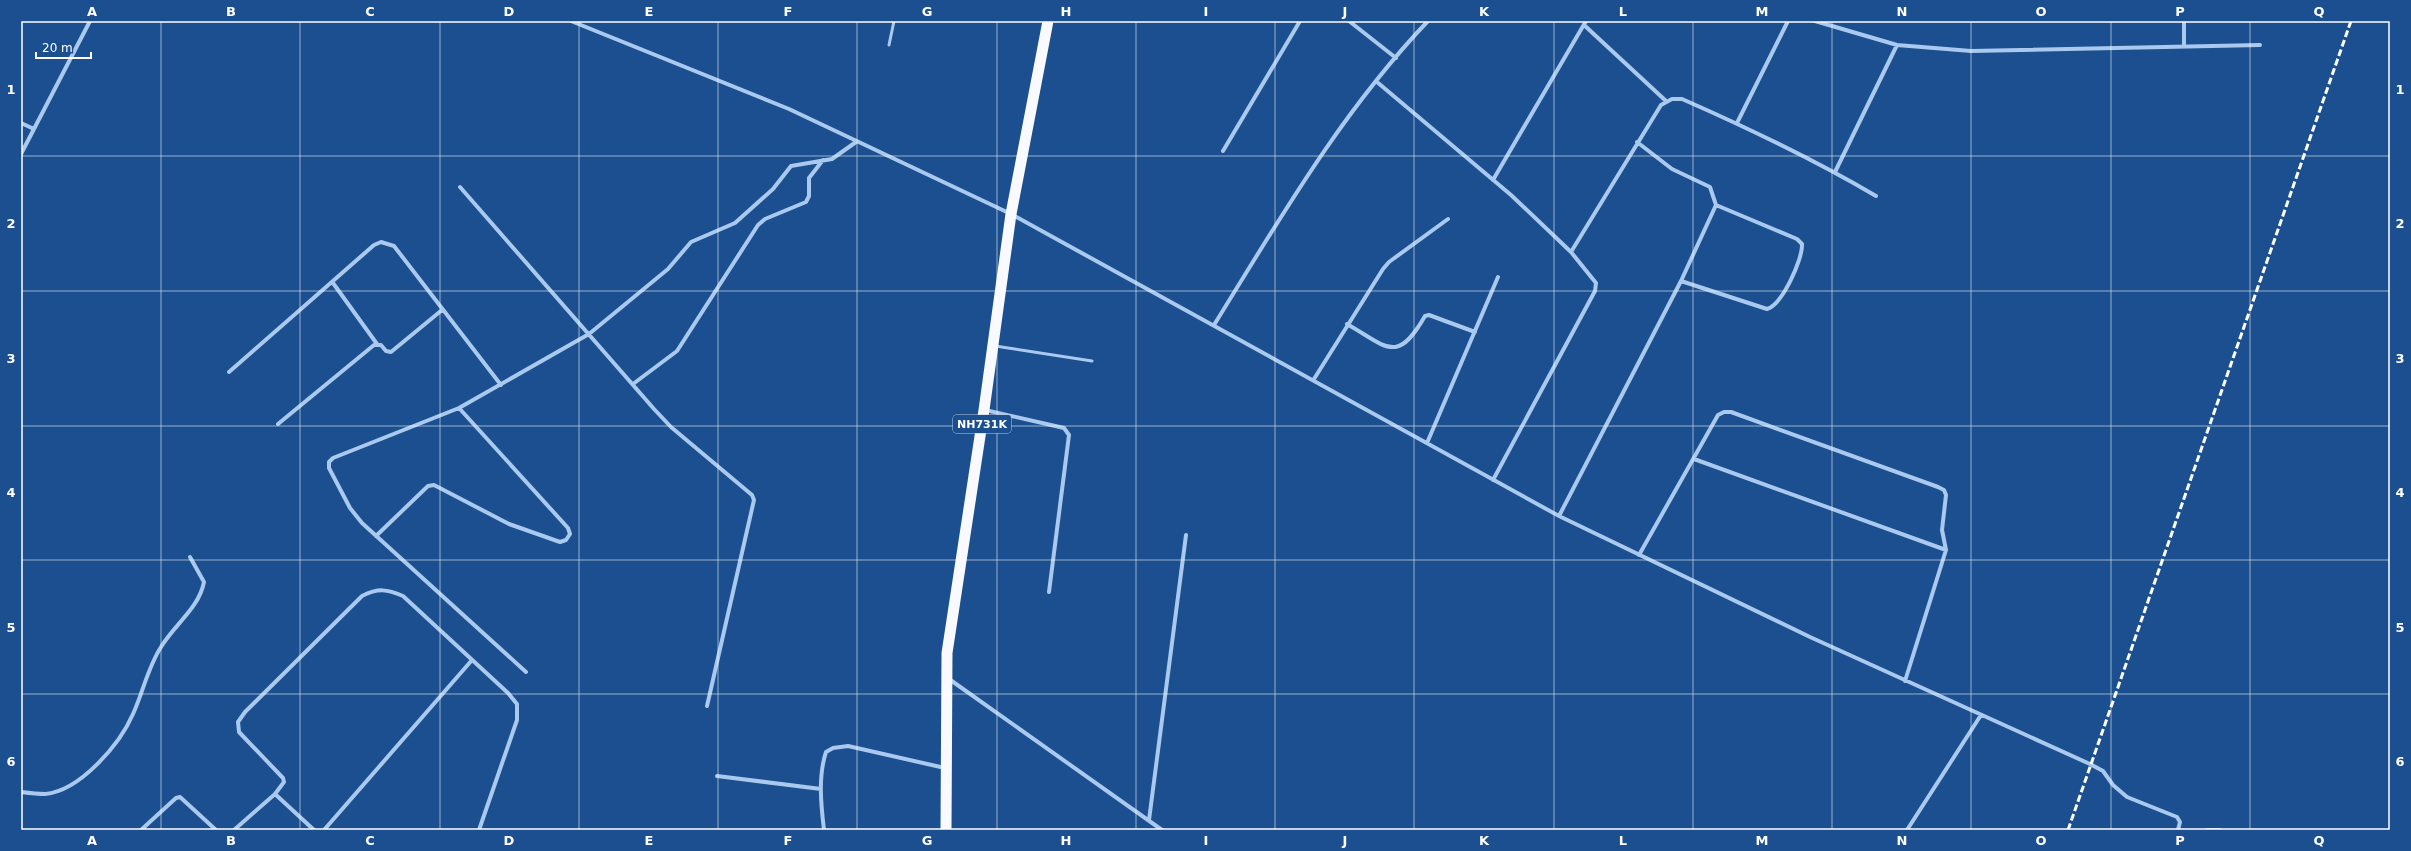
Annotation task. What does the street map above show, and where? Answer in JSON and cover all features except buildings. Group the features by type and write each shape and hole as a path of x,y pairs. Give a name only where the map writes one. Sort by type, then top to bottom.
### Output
{"highway":[{"name":"NH731K","path":"946,830 945,768 947,653 984,410 1011,214 1048,21"}],"street":[{"path":"21,154 90,21"},
{"path":"571,21 769,101 1011,214 1314,379 1559,516 1905,681 1981,714 2103,771 2113,786 2127,796 2177,817 2180,822 2178,830"},
{"path":"1223,151 1300,21"},
{"path":"1349,21 1396,58"},
{"path":"1214,325 1284,211 1366,93 1428,21"},
{"path":"1737,123 1788,21"},
{"path":"1815,21 1897,46 1993,51 2260,45"},
{"path":"2184,21 2184,47"},
{"path":"1493,180 1585,23 1666,101"},
{"path":"1835,172 1897,46"},
{"path":"1377,82 1493,180 1571,252 1593,277 1596,283 1595,291 1493,480"},
{"path":"1571,252 1637,142 1661,105 1666,101 1682,99 1737,123 1835,172 1876,196"},
{"path":"21,123 34,129"},
{"path":"526,672 376,536 352,511 329,468 329,462 333,458 459,408 501,386 590,334 668,269 691,242 735,222 773,189 791,166 837,156 856,142"},
{"path":"1559,516 1681,281 1716,205 1710,187 1672,169 1637,142"},
{"path":"633,384 677,351 758,225 765,219 806,202 809,196 809,178 823,160"},
{"path":"460,187 671,427 752,495 754,500 707,706"},
{"path":"1681,281 1767,309 1774,308 1780,301 1800,258 1802,244 1797,239 1716,205"},
{"path":"1314,379 1374,280 1389,262 1448,219"},
{"path":"229,372 333,283 374,245 381,242 394,246 501,386"},
{"path":"1427,443 1498,277"},
{"path":"333,283 377,344 391,352 442,310"},
{"path":"1347,324 1389,348 1400,347 1408,341 1425,316 1429,315 1475,332"},
{"path":"278,424 377,344"},
{"path":"376,536 428,486 434,485 509,524 560,542 566,540 570,534 568,528 459,408"},
{"path":"984,410 1064,428 1069,435 1049,592"},
{"path":"1639,555 1718,415 1724,412 1731,412 1944,490 1946,495 1942,530 1946,550 1905,681"},
{"path":"1694,459 1946,550"},
{"path":"1149,820 1186,535"},
{"path":"21,792 46,794 66,787 114,747 133,714 148,672 161,647 202,595 204,582 190,557"},
{"path":"234,830 275,794 284,782 283,778 239,732 238,722 245,712 362,596 374,590 388,590 403,596 517,704 517,720 479,830"},
{"path":"324,830 472,660"},
{"path":"946,677 1162,830"},
{"path":"1907,830 1981,714"},
{"path":"824,830 821,789 822,763 826,752 833,748 848,746 945,768"},
{"path":"717,776 821,789"},
{"path":"275,794 314,830"},
{"path":"141,830 176,798 180,797 216,830"},
{"path":"2207,830 2220,830"}],"lane":[{"path":"889,45 894,21"},
{"path":"993,346 1092,361"}],"railway":[{"path":"2068,830 2351,21"}]}
